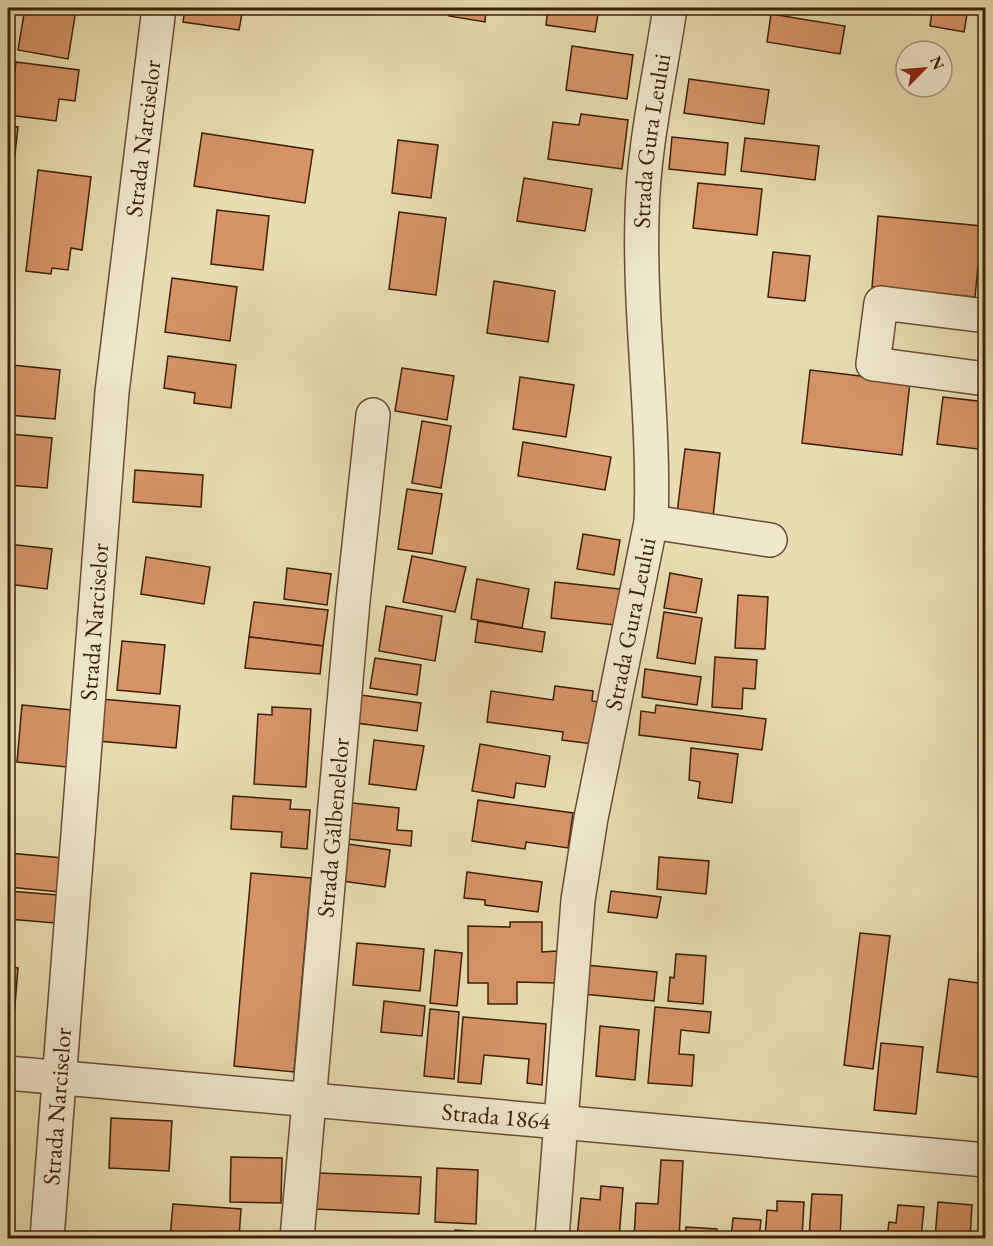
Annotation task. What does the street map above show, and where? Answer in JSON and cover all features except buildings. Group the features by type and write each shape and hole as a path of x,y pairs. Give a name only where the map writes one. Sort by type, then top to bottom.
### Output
{"street":[{"name":"Strada Narciselor","path":"47,1239 112,392 159,8"},
{"name":"Strada Gura Leului","path":"552,1239 578,900 591,818 651,522 653,477 642,306 642,214 670,8"},
{"path":"986,316 881,303 873,364 986,379"},
{"name":"Strada Gălbenelelor","path":"297,1239 353,601 373,415"},
{"path":"651,522 770,540"},
{"name":"Strada 1864","path":"8,1073 986,1160"}]}
